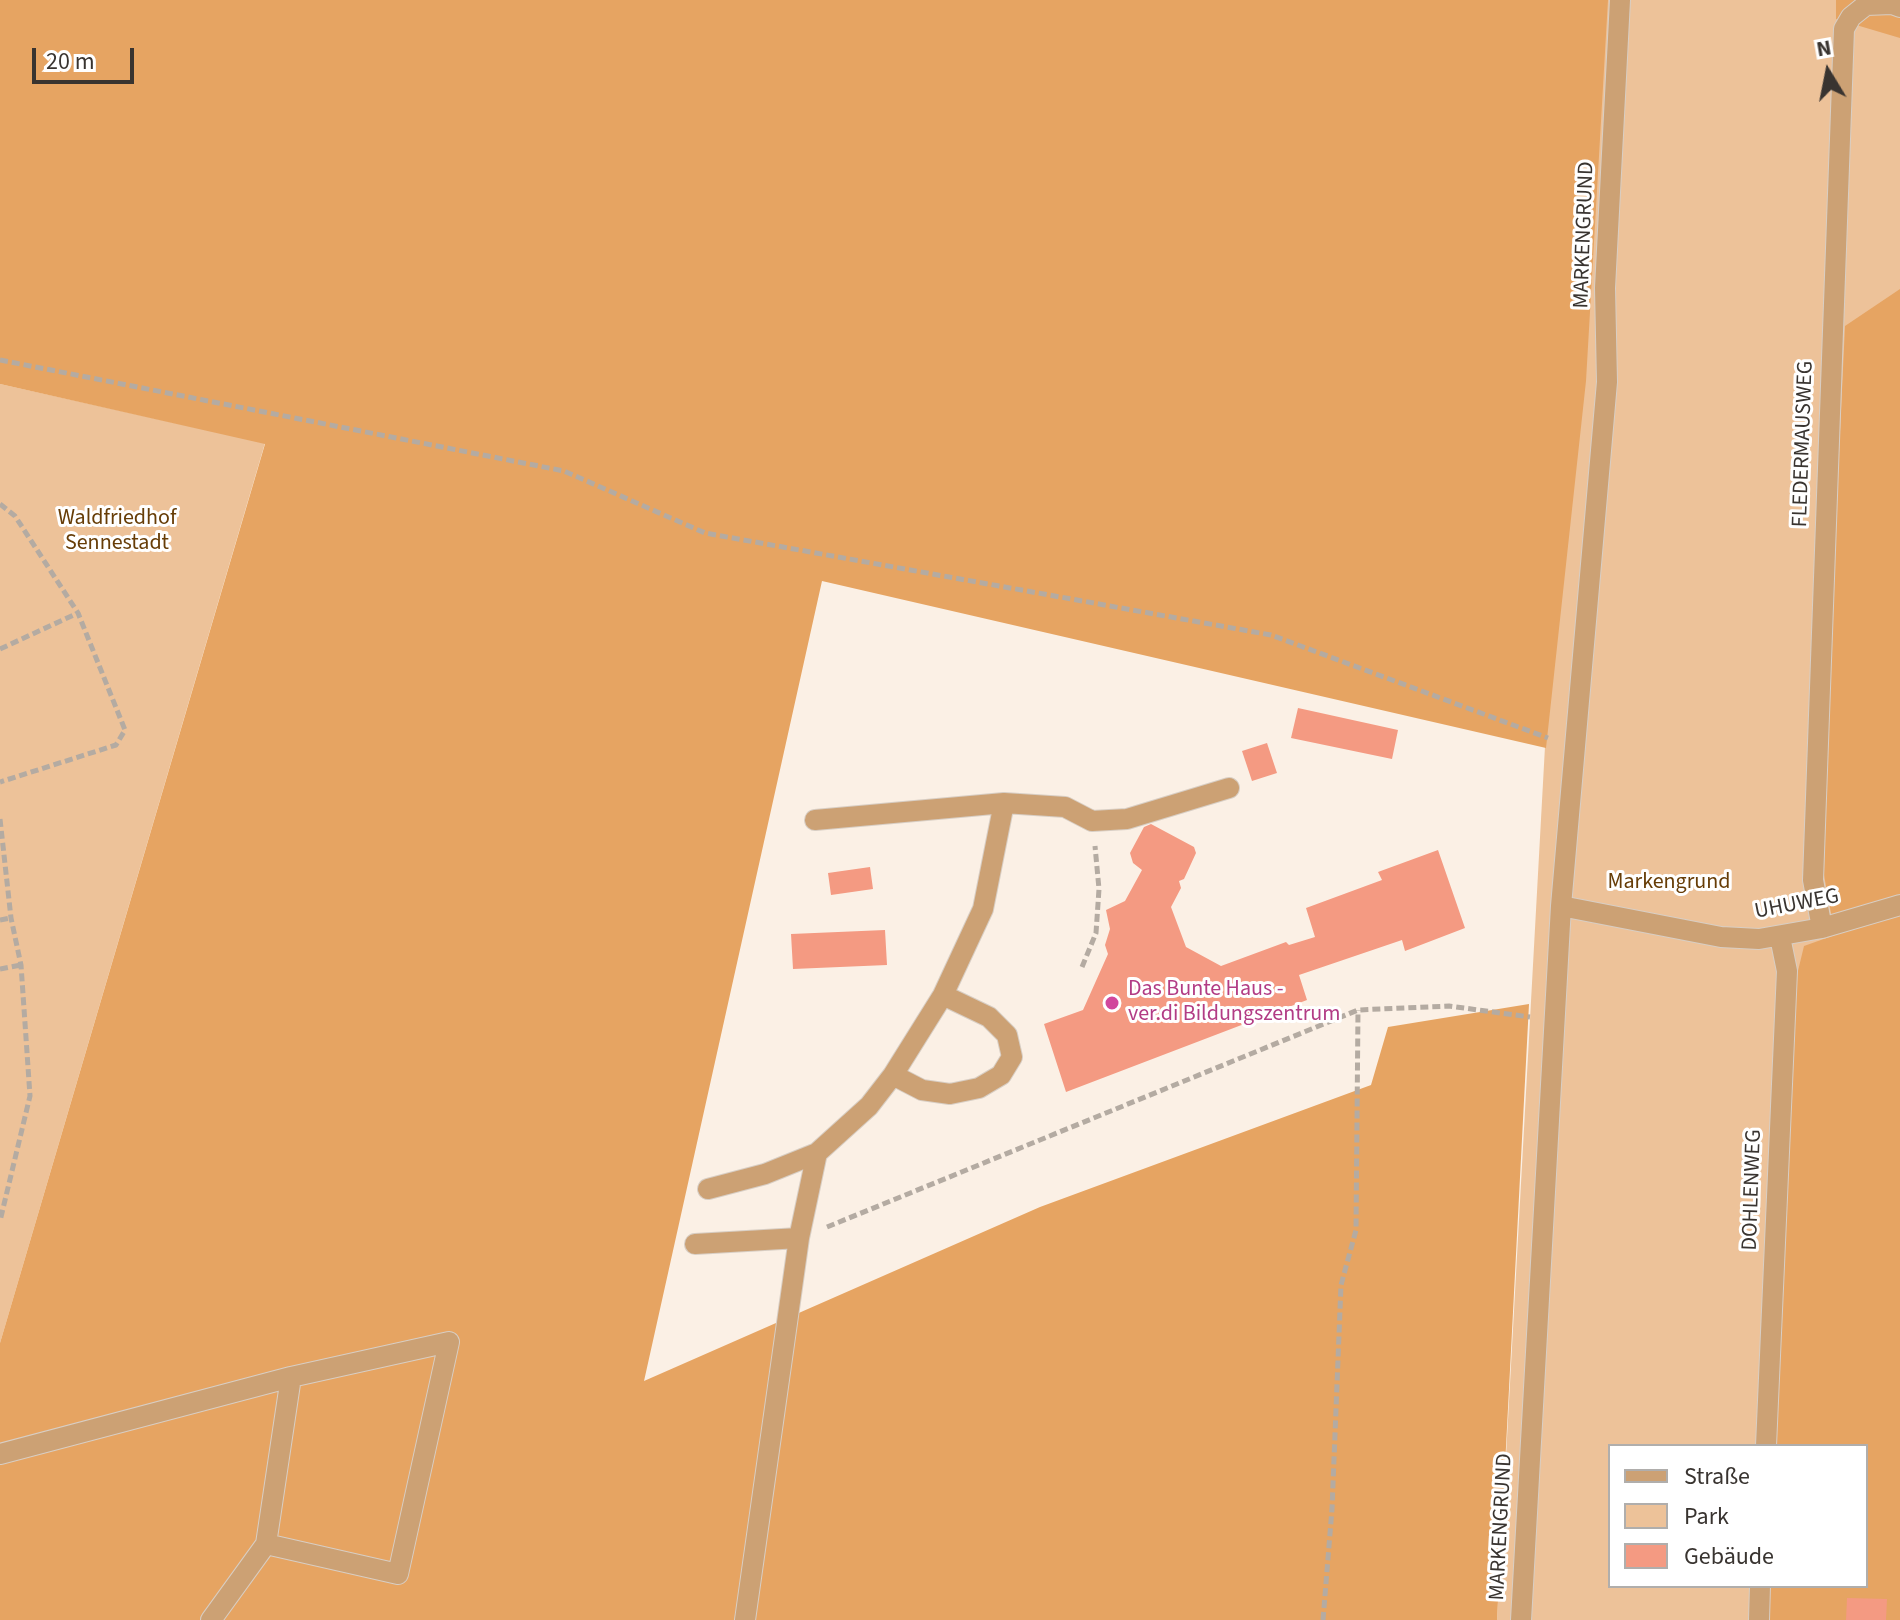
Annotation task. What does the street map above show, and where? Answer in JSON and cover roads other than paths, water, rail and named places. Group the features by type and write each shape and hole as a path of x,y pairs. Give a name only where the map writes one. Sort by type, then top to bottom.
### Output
{"lane":[{"name":"MARKENGRUND","path":"1521,1620 1561,906 1607,382 1605,288 1620,0"},
{"name":"FLEDERMAUSWEG","path":"1822,928 1815,901 1814,864 1844,29 1851,17 1866,5 1892,4 1900,7"},
{"path":"815,820 1004,803 1065,807 1092,821 1127,819 1229,788"},
{"path":"708,1189 765,1174 817,1153 869,1106 893,1075 943,995 983,909 1001,831 1004,803"},
{"name":"UHUWEG","path":"1561,906 1721,937 1780,937 1900,905"},
{"name":"DOHLENWEG","path":"1766,1444 1787,971 1780,937"},
{"path":"893,1075 922,1090 950,1094 979,1088 1001,1075 1012,1057 1007,1035 989,1017 943,995"},
{"path":"745,1620 799,1238 817,1153"},
{"path":"695,1244 799,1238"},
{"path":"0,1454 291,1377 449,1342 398,1574 266,1544"},
{"path":"211,1620 266,1544 291,1377"},
{"path":"1759,1620 1760,1588"}],"place":[{"name":"Das Bunte Haus - ver.di Bildungszentrum","path":"1112,1003"}],"park label":[{"name":"Waldfriedhof Sennestadt","path":"117,532"},
{"name":"Markengrund","path":"1669,883"}]}
